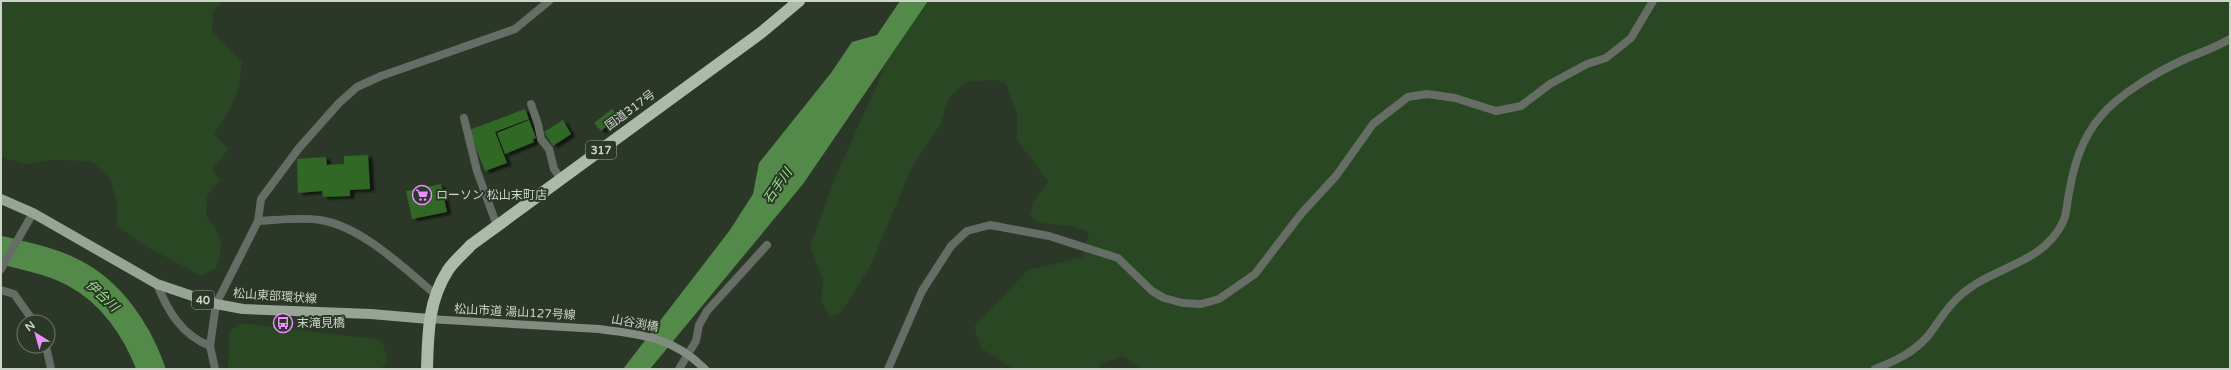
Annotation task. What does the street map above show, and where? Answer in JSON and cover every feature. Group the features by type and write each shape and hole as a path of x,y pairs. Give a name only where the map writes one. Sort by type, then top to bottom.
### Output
{"highway":[{"name":"国道317号","path":"427,369 429,319 435,294 449,269 471,245 762,32 799,1"}],"main road":[{"name":"松山東部環状線","path":"1,199 33,213 158,284 216,304 243,309 371,314 429,319"}],"street":[{"path":"215,369 210,346 216,304 258,221 261,199 273,181 319,126 357,88 381,76 515,29 549,1"},
{"path":"888,369 922,291 951,246 967,231 990,225 1049,236 1118,258 1152,291 1164,298 1183,303 1201,304 1219,299 1255,274 1301,214 1336,176 1372,124 1408,97 1427,94 1455,98 1496,111 1521,106 1556,81 1587,64 1606,58 1631,38 1653,1"},
{"path":"1875,369 1908,354 1927,337 1949,305 1962,293 1991,274 2025,260 2048,245 2063,221 2074,168 2085,137 2102,115 2132,89 2182,60 2230,40"},
{"path":"531,104 538,124 541,139 549,149 554,169 561,178"},
{"path":"464,118 478,170 497,226"},
{"path":"1,269 33,213"},
{"path":"258,221 292,219 321,220 356,233 382,250 435,294"},
{"path":"679,369 696,342 698,325 707,311 767,245"},
{"path":"158,284 165,304 185,331 196,340 210,346"},
{"path":"1,290 14,294 28,314"},
{"name":"松山市道 湯山127号線","path":"429,319 599,329"},
{"name":"山谷渕橋","path":"599,329 639,333 665,341 684,351 705,369"},
{"path":"48,354 51,369"}],"shaded area":[{"path":"1,1 224,1 213,11 212,31 242,62 241,73 234,100 226,116 214,134 229,149 212,169 220,180 207,196 206,216 219,235 221,246 216,268 202,276 143,245 117,225 117,202 109,177 91,161 52,160 26,164 1,157"},
{"path":"928,1 2230,1 2230,369 1141,369 1123,356 1101,364 1099,369 1013,369 981,348 974,327 1028,270 1083,257 1089,232 1071,226 1039,223 1030,216 1034,201 1048,181 1017,140 1017,114 1006,84 996,80 967,82 949,97 940,125 911,169 870,267 840,314 830,317 821,301 823,280 810,246 835,178 887,62"},
{"path":"241,323 375,339 382,342 387,355 386,363 381,369 228,369 229,332"}],"water":[{"name":"石手川","path":"900,1 928,1 803,184 650,369 623,369 730,230 753,194 759,163 831,73 852,42 877,35"}],"building":[{"path":"525,109 529,119 495,132 507,163 485,171 469,130"},
{"path":"612,109 618,117 601,131 594,123"},
{"path":"529,120 536,138 533,139 534,142 505,154 497,133"},
{"path":"563,120 571,134 553,146 544,132"},
{"path":"368,155 370,189 350,190 350,196 323,197 322,191 298,193 297,159 326,157 327,165 344,164 344,156"},
{"path":"441,184 447,212 412,219 406,191"}],"waterway":[{"name":"伊台川","path":"1,250 57,265 74,273 100,291 111,301 130,326 151,369"}],"place":[{"name":"ローソン 松山末町店","path":"422,195"},
{"name":"末滝見橋","path":"283,323"}]}
